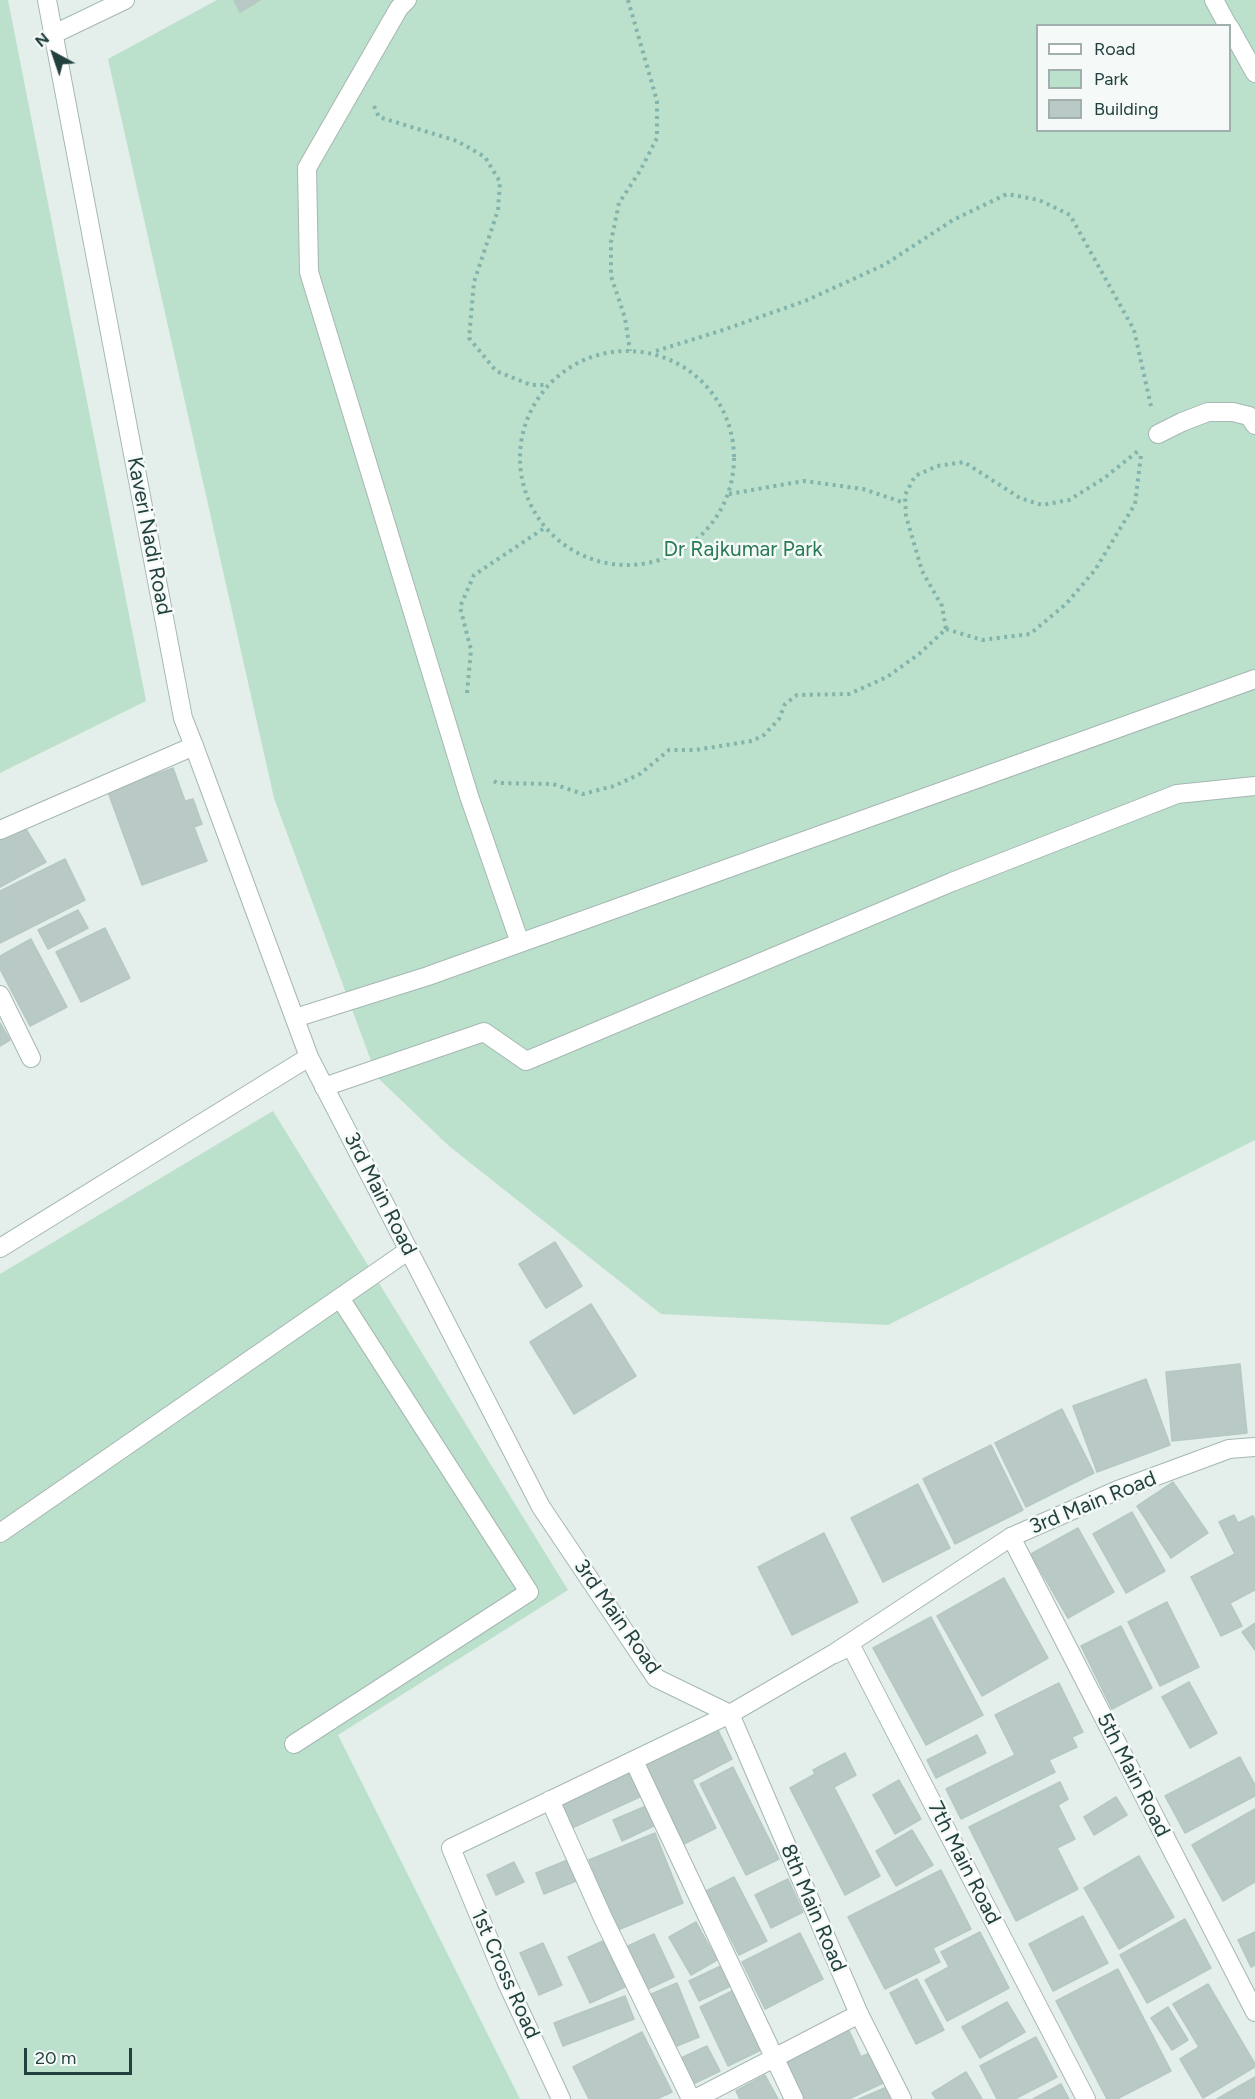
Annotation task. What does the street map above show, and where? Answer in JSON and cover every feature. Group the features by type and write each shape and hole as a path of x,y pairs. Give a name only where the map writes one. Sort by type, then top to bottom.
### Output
{"street":[{"name":"Kaveri Nadi Road","path":"47,0 183,718 309,1057"},
{"path":"54,34 125,0"},
{"path":"407,0 399,8 307,168 309,272 469,796 520,943"},
{"path":"1214,0 1227,24"},
{"path":"1231,31 1255,73"},
{"path":"1158,434 1208,412 1233,412 1249,416 1255,425"},
{"path":"295,1018 428,976 1255,679"},
{"path":"0,830 194,746"},
{"path":"324,1087 484,1032 526,1061 952,882 1177,794 1255,786"},
{"path":"0,996 32,1058"},
{"path":"0,1248 309,1057"},
{"name":"3rd Main Road","path":"309,1057 541,1507 656,1678 730,1714 832,1654 1011,1537 1118,1490 1228,1449 1255,1447"},
{"path":"0,1533 409,1250"},
{"path":"294,1744 529,1592 339,1298"},
{"name":"5th Main Road","path":"1011,1537 1255,2012"},
{"name":"7th Main Road","path":"832,1654 851,1646 1086,2099"},
{"path":"730,1714 550,1800 603,1918 693,2099 859,2014"},
{"name":"8th Main Road","path":"730,1714 859,2014 902,2099"},
{"path":"634,1761 794,2099"},
{"name":"1st Cross Road","path":"550,1800 451,1848 507,1983 561,2099"}],"path":[{"path":"628,0 657,100 657,138 640,171 619,203 611,242 611,276 625,318 630,351"},
{"path":"368,96 379,117 457,141 484,157 500,182 498,210 474,282 469,338 496,371 531,385 548,385"},
{"path":"656,351 683,365 711,389 729,422 735,458 729,494 710,525 685,548 654,562 621,565 588,558 559,541 536,516 523,486 520,452 528,416 548,385 577,363 612,351 656,351 723,330 815,296 884,265 953,220 1006,194 1039,200 1070,215 1134,330 1158,434"},
{"path":"1142,447 1135,504 1095,570 1066,604 1030,634 982,640 946,629 942,606 922,571 906,516 905,495 915,476 937,466 964,462 1020,498 1042,505 1069,500 1103,479 1142,447"},
{"path":"729,494 804,481 863,489 905,503"},
{"path":"467,695 471,650 460,607 474,575 546,527"},
{"path":"489,778 497,783 553,784 583,794 614,786 640,774 669,750 695,750 752,741 764,735 779,719 785,705 797,695 849,694 887,677 920,654 946,629"}],"green space":[{"path":"0,0 8,0 146,701 0,773"},
{"name":"Dr Rajkumar Park","path":"217,0 1255,0 1255,1140 888,1325 661,1314 449,1146 377,1077 274,798 108,59"},
{"path":"273,1111 568,1590 338,1735 520,2099 0,2099 0,1274"}],"building":[{"path":"234,0 260,0 240,12"},
{"path":"173,768 185,801 193,799 202,824 194,827 207,861 142,885 108,792"},
{"path":"24,826 46,862 0,887 0,836"},
{"path":"65,859 85,900 0,943 0,891"},
{"path":"78,910 88,928 48,949 38,930"},
{"path":"105,928 130,978 81,1002 56,952"},
{"path":"31,939 67,1007 30,1026 0,969 0,956"},
{"path":"0,1023 10,1040 0,1046"},
{"path":"555,1242 582,1286 546,1308 519,1264"},
{"path":"591,1304 636,1376 574,1414 530,1342"},
{"path":"1240,1364 1247,1433 1172,1441 1166,1372"},
{"path":"1146,1379 1170,1445 1097,1472 1073,1406"},
{"path":"1062,1409 1094,1473 1026,1507 995,1443"},
{"path":"991,1445 1023,1510 955,1544 923,1479"},
{"path":"1173,1482 1208,1533 1171,1558 1137,1506"},
{"path":"918,1484 950,1548 883,1582 851,1518"},
{"path":"1132,1512 1165,1571 1126,1593 1093,1534"},
{"path":"1234,1515 1238,1523 1253,1516 1255,1521 1255,1590 1230,1603 1242,1626 1221,1636 1191,1577 1235,1554 1219,1522"},
{"path":"1078,1528 1114,1592 1068,1618 1031,1554"},
{"path":"824,1533 858,1602 792,1635 758,1567"},
{"path":"1004,1578 1048,1658 982,1696 937,1616"},
{"path":"1167,1602 1199,1667 1160,1686 1128,1622"},
{"path":"931,1617 983,1715 926,1745 873,1648"},
{"path":"1255,1623 1255,1650 1242,1632"},
{"path":"1121,1626 1152,1688 1112,1709 1081,1646"},
{"path":"1189,1682 1217,1733 1190,1748 1162,1697"},
{"path":"1059,1683 1083,1732 1072,1737 1077,1747 1049,1760 1055,1772 961,1819 946,1789 1015,1755 995,1715"},
{"path":"717,1728 732,1759 692,1780 716,1828 684,1844 645,1765"},
{"path":"977,1735 986,1753 936,1778 927,1760"},
{"path":"845,1753 856,1775 834,1787 880,1876 845,1895 790,1788 815,1774 813,1770"},
{"path":"1240,1757 1255,1785 1255,1796 1185,1833 1165,1796"},
{"path":"733,1767 779,1859 746,1875 700,1784"},
{"path":"632,1768 644,1795 572,1828 559,1802"},
{"path":"899,1780 921,1819 895,1834 873,1795"},
{"path":"1060,1782 1068,1799 1058,1805 1075,1839 1057,1848 1078,1889 1016,1921 969,1827"},
{"path":"1116,1797 1127,1815 1094,1835 1084,1817"},
{"path":"651,1804 660,1823 622,1841 613,1820"},
{"path":"1255,1809 1255,1882 1223,1901 1192,1845"},
{"path":"912,1830 933,1865 896,1886 876,1851"},
{"path":"655,1833 683,1903 618,1930 589,1860"},
{"path":"1139,1856 1174,1917 1119,1949 1084,1888"},
{"path":"572,1858 581,1879 544,1894 536,1873"},
{"path":"514,1862 524,1882 496,1895 487,1875"},
{"path":"941,1870 971,1929 933,1948 940,1962 885,1989 848,1917"},
{"path":"734,1877 767,1941 739,1955 706,1891"},
{"path":"788,1879 803,1912 771,1928 755,1895"},
{"path":"1083,1916 1108,1963 1053,1991 1029,1944"},
{"path":"1185,1919 1211,1968 1147,2003 1120,1955"},
{"path":"696,1922 717,1960 691,1975 669,1937"},
{"path":"980,1932 1009,1988 947,2021 925,1980 949,1967 941,1952"},
{"path":"1255,1932 1255,1965 1251,1967 1238,1940"},
{"path":"800,1933 823,1979 765,2009 742,1962"},
{"path":"654,1934 674,1977 648,1989 628,1946"},
{"path":"603,1941 625,1987 590,2003 568,1957"},
{"path":"543,1943 562,1985 539,1995 520,1953"},
{"path":"723,1965 733,1985 699,2001 689,1981"},
{"path":"1118,1969 1171,2071 1117,2099 1107,2099 1056,2001"},
{"path":"917,1979 944,2030 916,2044 890,1993"},
{"path":"677,1983 699,2037 672,2048 649,1995"},
{"path":"1208,1984 1255,2067 1203,2098 1180,2059 1199,2047 1173,2004"},
{"path":"736,1989 765,2048 728,2066 700,2007"},
{"path":"625,1996 634,2019 563,2046 554,2023"},
{"path":"1007,2002 1025,2032 980,2058 962,2027"},
{"path":"1168,2007 1188,2040 1172,2050 1151,2018"},
{"path":"847,2026 861,2057 869,2053 883,2083 849,2099 800,2099 781,2058"},
{"path":"642,2032 672,2092 657,2099 589,2099 573,2067"},
{"path":"1036,2037 1057,2077 1015,2099 997,2099 980,2066"},
{"path":"707,2046 720,2071 693,2084 681,2058"},
{"path":"966,2072 982,2099 936,2099 932,2093"},
{"path":"765,2075 778,2099 740,2099 736,2091"},
{"path":"1255,2077 1255,2099 1217,2099"},
{"path":"1061,2084 1069,2099 1033,2099"},
{"path":"887,2087 892,2099 859,2099"}]}
